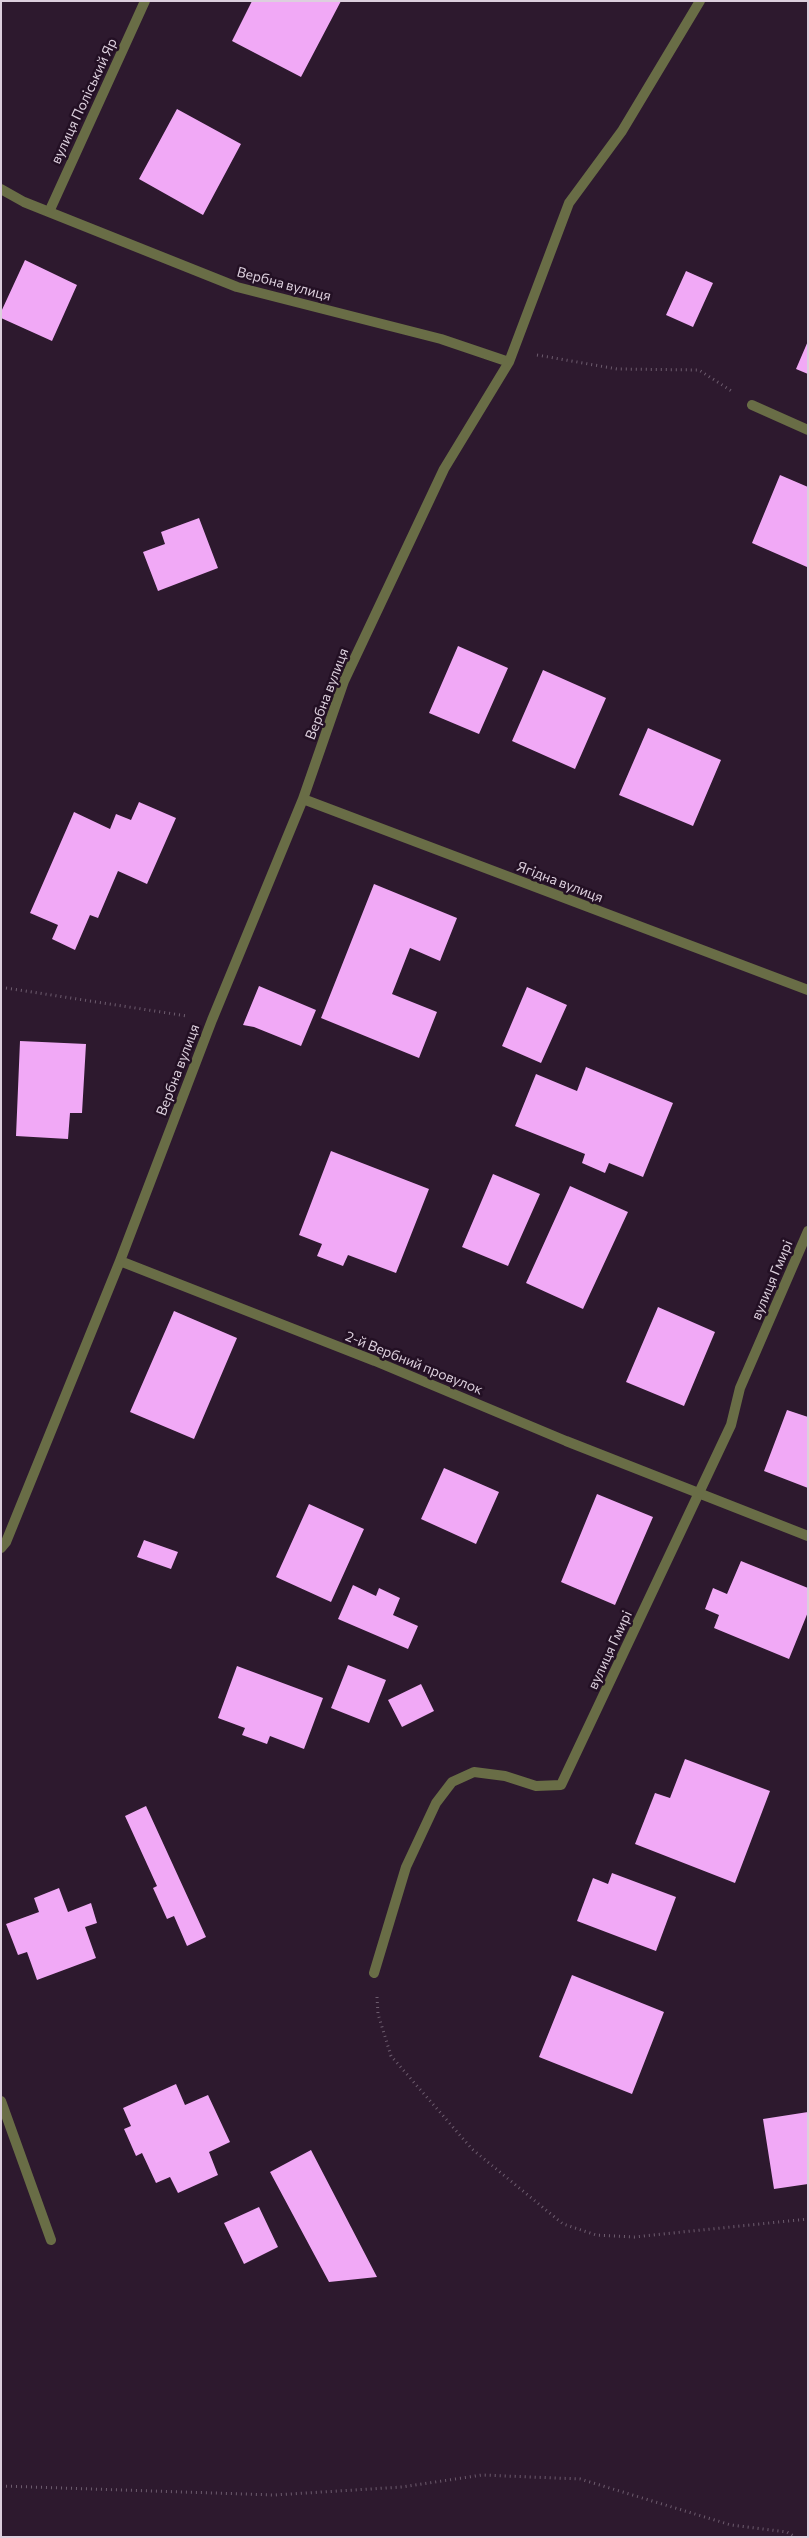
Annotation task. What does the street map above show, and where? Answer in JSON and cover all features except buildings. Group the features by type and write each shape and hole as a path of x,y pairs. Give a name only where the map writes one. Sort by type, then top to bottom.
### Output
{"street":[{"name":"вулиця Поліський Яр","path":"49,212 145,1"},
{"path":"509,362 568,203 622,131 700,1"},
{"name":"Вербна вулиця","path":"1,189 49,212 238,287 441,339 509,362 444,469 344,681 303,800 212,1020 120,1261 6,1542 1,1548"},
{"path":"752,405 808,430"},
{"name":"Ягідна вулиця","path":"303,800 808,990"},
{"name":"вулиця Гмирі","path":"374,1973 406,1867 436,1803 452,1782 474,1772 505,1776 536,1786 562,1785 697,1493 731,1425 740,1388 808,1231"},
{"name":"2-й Вербний провулок","path":"120,1261 375,1361 697,1493 808,1536"},
{"path":"1,2101 51,2240"}],"path":[{"path":"514,351 617,369 699,370 752,405"},
{"path":"6,988 212,1020"},
{"path":"374,1973 378,2014 391,2056 472,2148 563,2224 596,2235 634,2237 808,2220"},
{"path":"1,2486 274,2495 402,2487 482,2475 580,2480 731,2525 787,2532 795,2537"}]}
